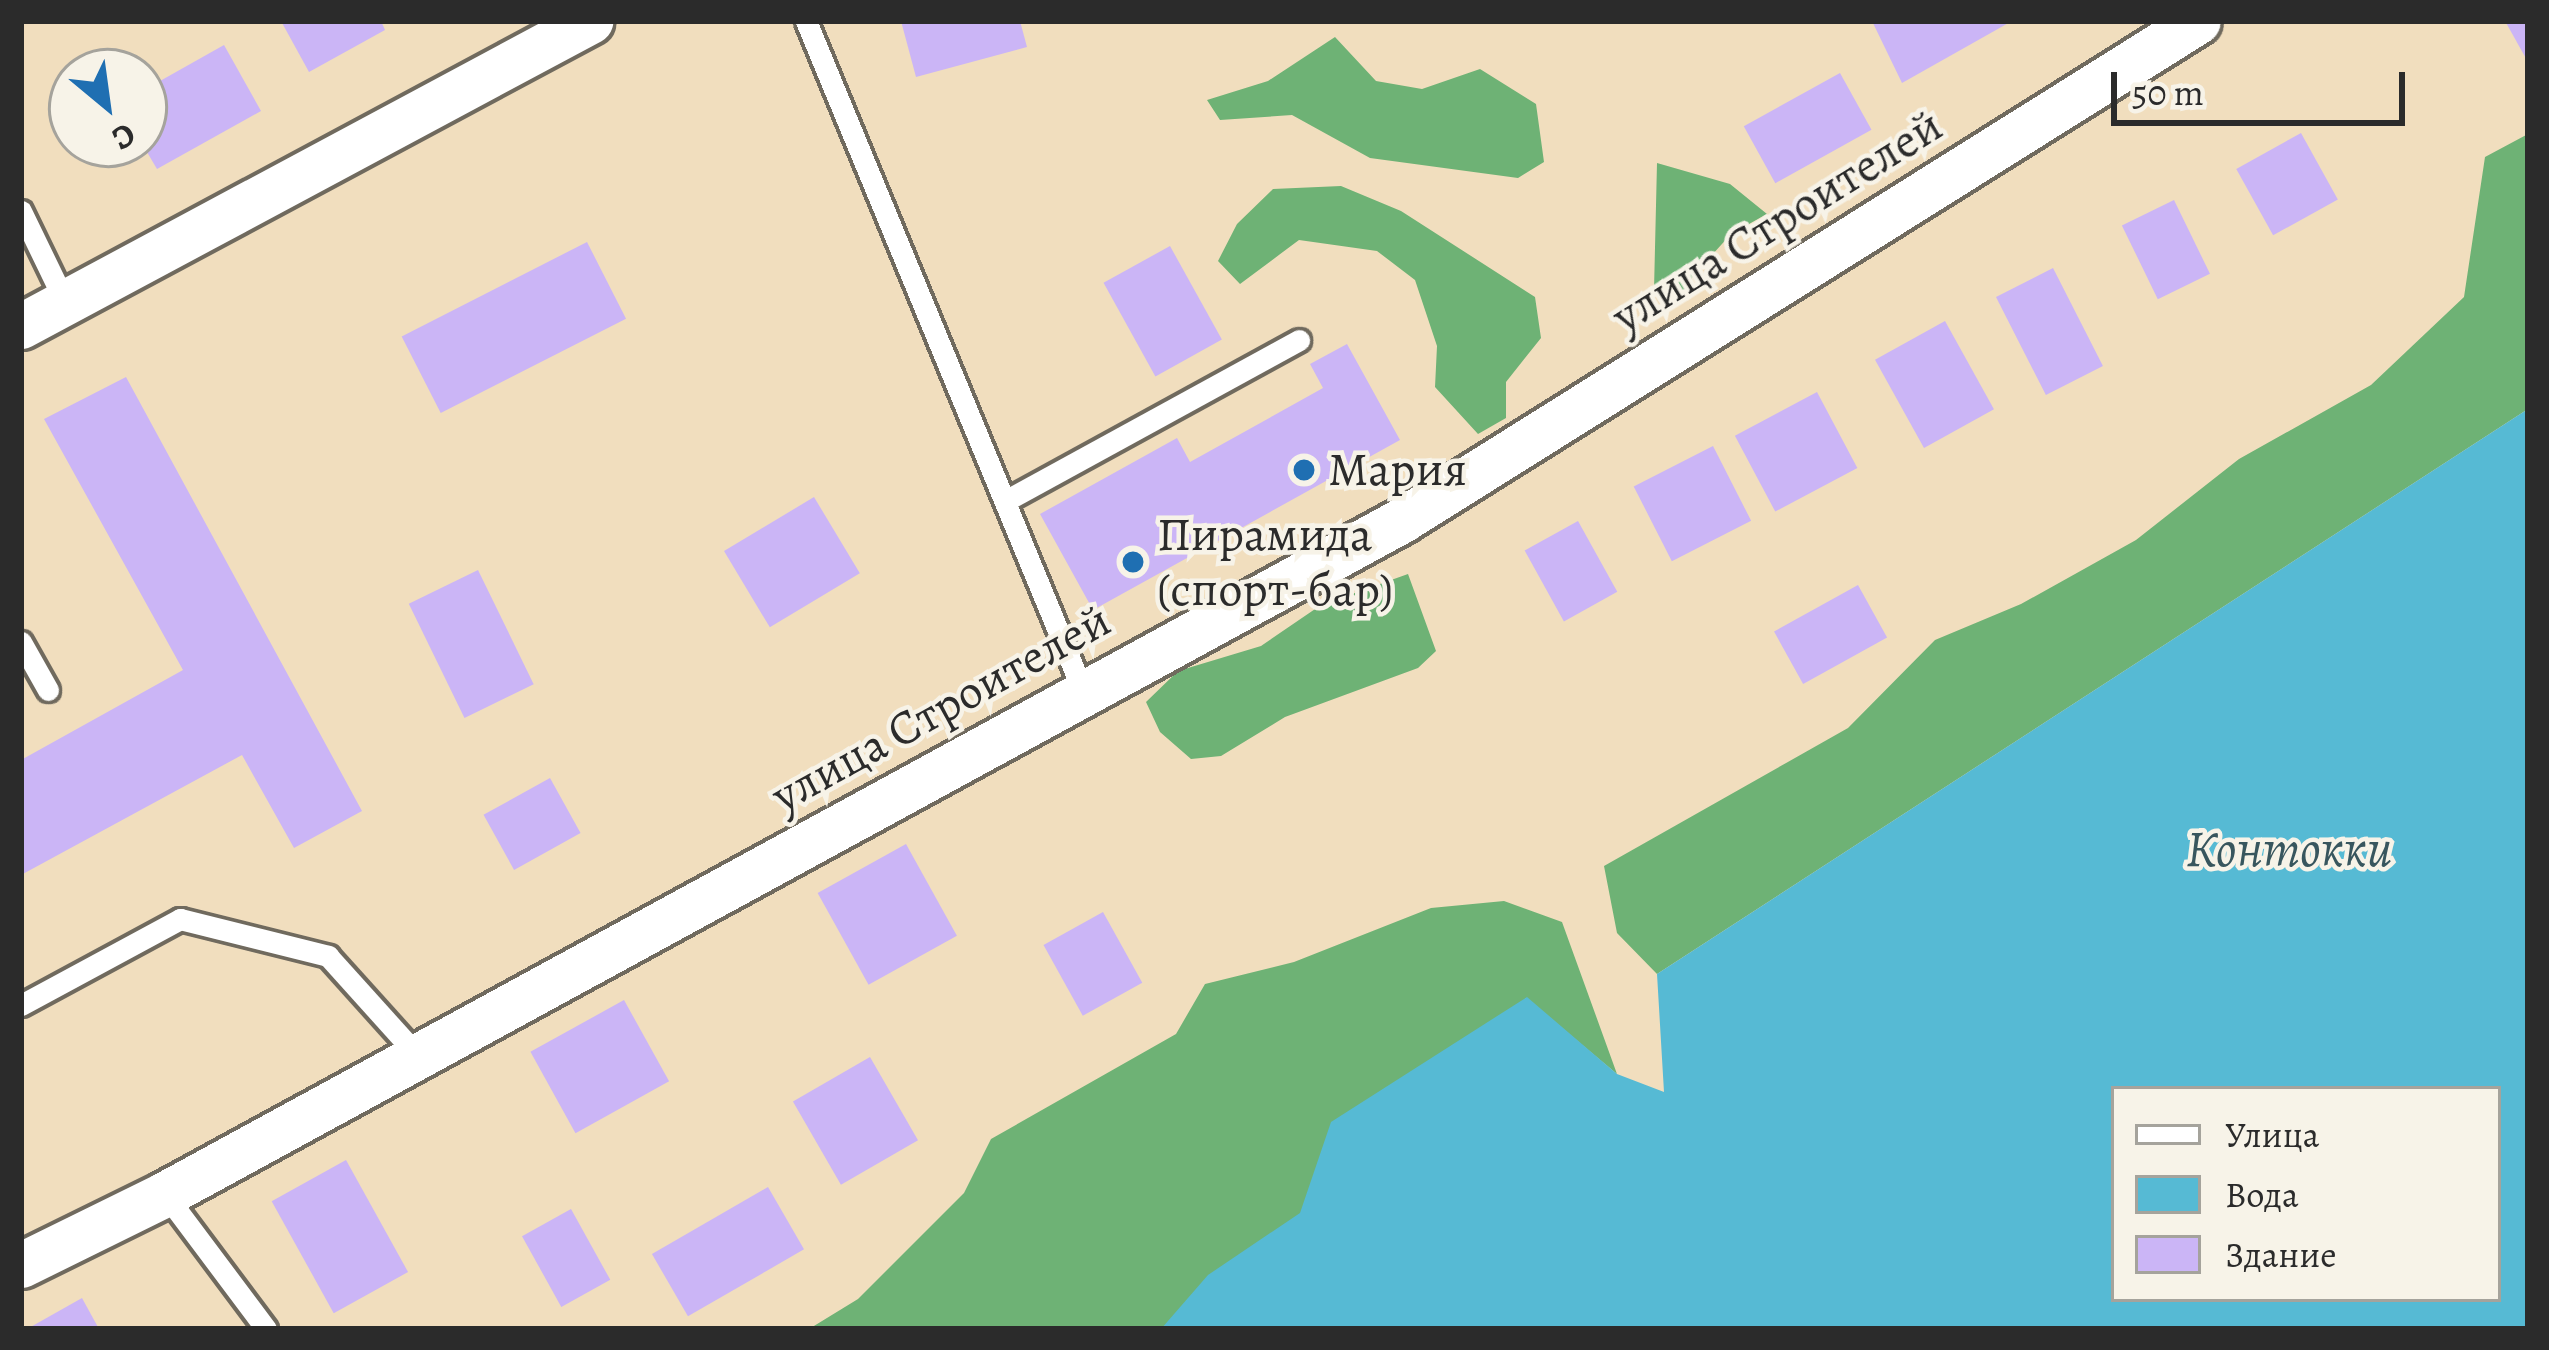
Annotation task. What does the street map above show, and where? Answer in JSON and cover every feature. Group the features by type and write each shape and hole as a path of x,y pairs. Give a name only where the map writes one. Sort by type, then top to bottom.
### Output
{"street":[{"path":"21,326 590,21"},
{"name":"улица Строителей","path":"21,1264 165,1194 1402,520 2198,21"}],"lane":[{"path":"806,21 1083,691"},
{"path":"21,211 65,302"},
{"path":"1007,500 1299,340"},
{"path":"21,641 48,690"},
{"path":"21,1005 180,919 328,956 417,1055"},
{"path":"165,1194 266,1329"}],"green space":[{"path":"1335,37 1376,81 1422,89 1480,69 1536,104 1544,162 1518,178 1370,158 1292,115 1220,120 1207,100 1268,81"},
{"path":"2528,134 2528,409 1657,974 1617,933 1604,866 1848,728 1935,640 2021,604 2136,540 2239,459 2371,385 2464,297 2485,157"},
{"path":"1657,163 1730,184 1767,214 1731,234 1693,276 1679,305 1654,290"},
{"path":"1341,186 1401,211 1535,297 1541,338 1506,382 1506,418 1478,434 1435,387 1437,346 1415,280 1377,251 1299,240 1240,284 1218,261 1237,224 1273,189"},
{"path":"1408,574 1436,651 1418,668 1285,717 1221,756 1191,759 1160,732 1146,702 1178,671 1261,646 1321,605"},
{"path":"1504,901 1562,922 1617,1074 1526,998 1302,1218 1168,1329 809,1329 858,1299 964,1193 991,1139 1176,1034 1205,984 1294,962 1431,908"}],"water":[{"name":"Контокки","path":"2528,409 2528,1329 1161,1329 1208,1275 1300,1213 1331,1122 1527,997 1617,1074 1664,1092 1657,974"}],"building":[{"path":"281,21 381,21 385,30 309,72"},
{"path":"901,21 1020,21 1027,47 916,77"},
{"path":"1872,21 2012,21 1902,83"},
{"path":"2505,21 2528,21 2528,62"},
{"path":"224,45 261,111 168,163 168,76"},
{"path":"1840,73 1872,130 1775,183 1744,126"},
{"path":"2301,133 2338,199 2273,235 2236,169"},
{"path":"2174,200 2210,274 2158,299 2122,225"},
{"path":"587,242 626,319 441,413 402,336"},
{"path":"1170,246 1222,340 1155,376 1104,283"},
{"path":"2053,268 2103,366 2046,395 1996,297"},
{"path":"1945,321 1994,409 1924,448 1875,360"},
{"path":"1347,344 1400,440 1093,610 1040,514 1177,438 1190,462 1323,388 1310,364"},
{"path":"126,377 362,811 294,848 242,755 21,875 21,760 183,670 44,419"},
{"path":"1817,392 1857,468 1775,512 1735,436"},
{"path":"1713,446 1751,521 1672,561 1634,486"},
{"path":"814,497 860,573 770,627 724,551"},
{"path":"1578,521 1617,592 1564,621 1525,551"},
{"path":"478,570 534,684 464,718 409,604"},
{"path":"1858,585 1887,637 1803,684 1774,632"},
{"path":"550,778 581,833 514,870 484,815"},
{"path":"906,844 957,936 869,985 818,893"},
{"path":"1103,912 1142,983 1083,1016 1044,945"},
{"path":"624,1000 669,1081 576,1133 530,1052"},
{"path":"870,1057 918,1140 841,1185 793,1102"},
{"path":"346,1160 408,1272 334,1313 272,1201"},
{"path":"768,1187 804,1249 688,1316 652,1254"},
{"path":"571,1209 610,1280 561,1307 522,1236"},
{"path":"82,1298 99,1329 27,1329"}],"place":[{"name":"Мария","path":"1304,470"},
{"name":"Пирамида (спорт-бар)","path":"1133,562"}]}
